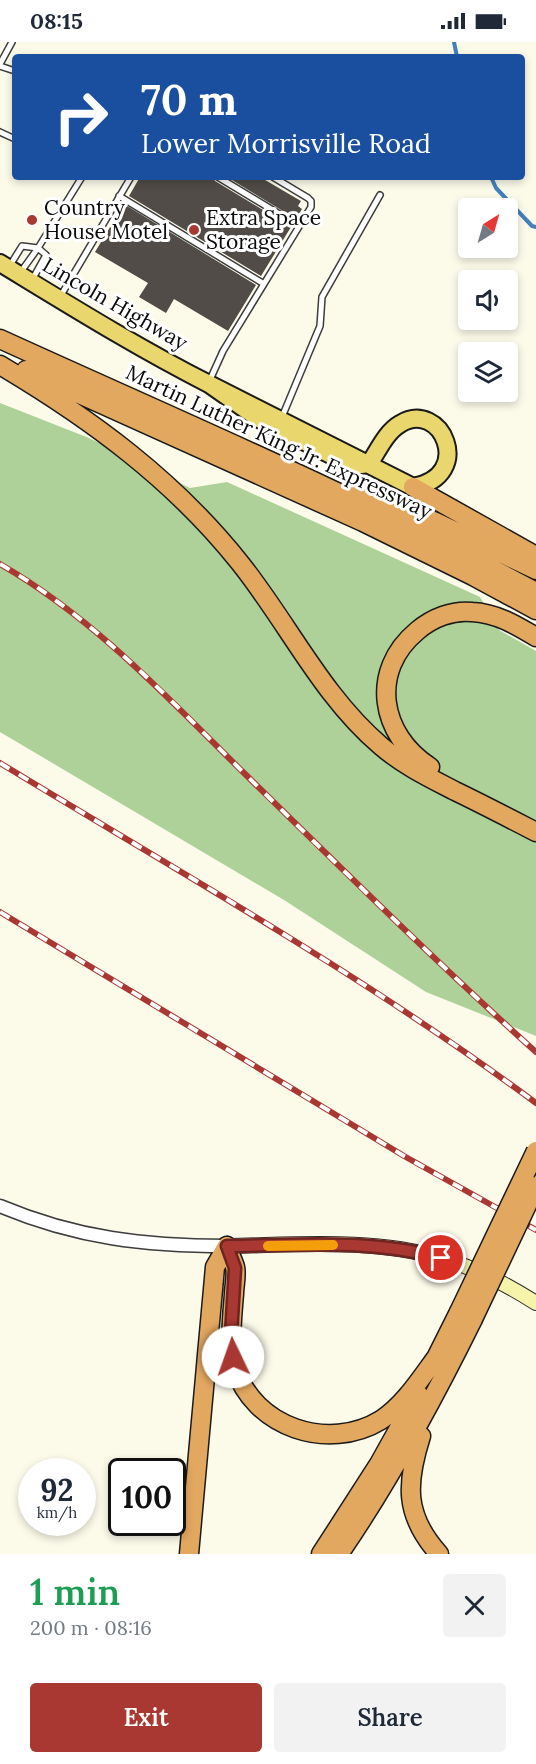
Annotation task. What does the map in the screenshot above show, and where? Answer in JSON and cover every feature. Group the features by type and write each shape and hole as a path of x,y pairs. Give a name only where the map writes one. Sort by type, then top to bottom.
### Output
{"highway":[{"name":"Martin Luther King Jr. Expressway","path":"0,339 426,534 536,592"},
{"name":"Martin Luther King Jr. Expressway","path":"0,358 363,522 536,610"},
{"path":"0,365 106,434 142,462 189,506 253,579 343,708 383,748 429,777 536,832"},
{"path":"226,442 408,509 536,570"},
{"path":"413,487 536,556"},
{"path":"536,637 503,619 482,613 460,612 439,617 421,628 399,651 389,671 386,691 391,721 411,752 433,768 536,821"},
{"path":"439,1554 427,1539 417,1520 410,1489 413,1460 432,1399 536,1151"},
{"path":"227,1246 235,1268 231,1335 236,1368 243,1386 256,1403 289,1427 308,1433 328,1435 350,1432 372,1424 401,1403 438,1355 466,1316 536,1186"},
{"path":"189,1554 215,1267 227,1246"},
{"path":"321,1554 379,1464 438,1355"},
{"path":"339,1554 392,1472 432,1399"}],"main road":[{"name":"Lincoln Highway","path":"15,272 209,384 413,487"},
{"name":"Lincoln Highway","path":"209,384 259,419 347,465 359,467 369,464"},
{"path":"369,464 388,436 401,423 417,419 432,423 446,440 448,448 446,464 438,477 431,482 413,487"},
{"path":"227,1246 352,1245 417,1252 479,1271 536,1303"}],"street":[{"path":"0,1206 63,1228 121,1241 167,1245 227,1246"}],"lane":[{"path":"0,65 12,42"},
{"path":"15,272 38,248 80,180"},
{"path":"59,298 129,180"},
{"path":"223,180 299,226"},
{"path":"209,384 223,351 311,207 311,201 281,180"},
{"path":"281,419 320,326 322,297 380,195"},
{"path":"119,196 264,284"},
{"path":"22,246 38,248 46,255 15,272 22,246"}],"green space":[{"path":"0,403 89,438 190,488 227,482 480,597 499,630 536,651 536,1036 426,992 284,900 0,732"}],"building":[{"path":"138,180 214,180 291,227 261,276 129,196"},
{"path":"232,180 265,180 301,201 298,206 302,209 296,219"},
{"path":"124,204 256,285 228,331 174,299 166,313 139,297 148,283 95,252"}],"waterway":[{"path":"454,42 456,54"},
{"path":"492,180 496,188 532,226 536,227"}],"railway":[{"path":"0,564 67,609 128,660 388,914 536,1052"},
{"path":"0,763 339,969 406,1012 536,1103"},
{"path":"0,912 404,1156 536,1230"}],"slow traffic":[{"path":"268,1246 333,1245"}],"place":[{"name":"Country House Motel","path":"32,220"},
{"name":"Extra Space Storage","path":"194,230"}],"route":[{"path":"233,1357 231,1335 235,1268 227,1246 374,1246 441,1258"}]}
